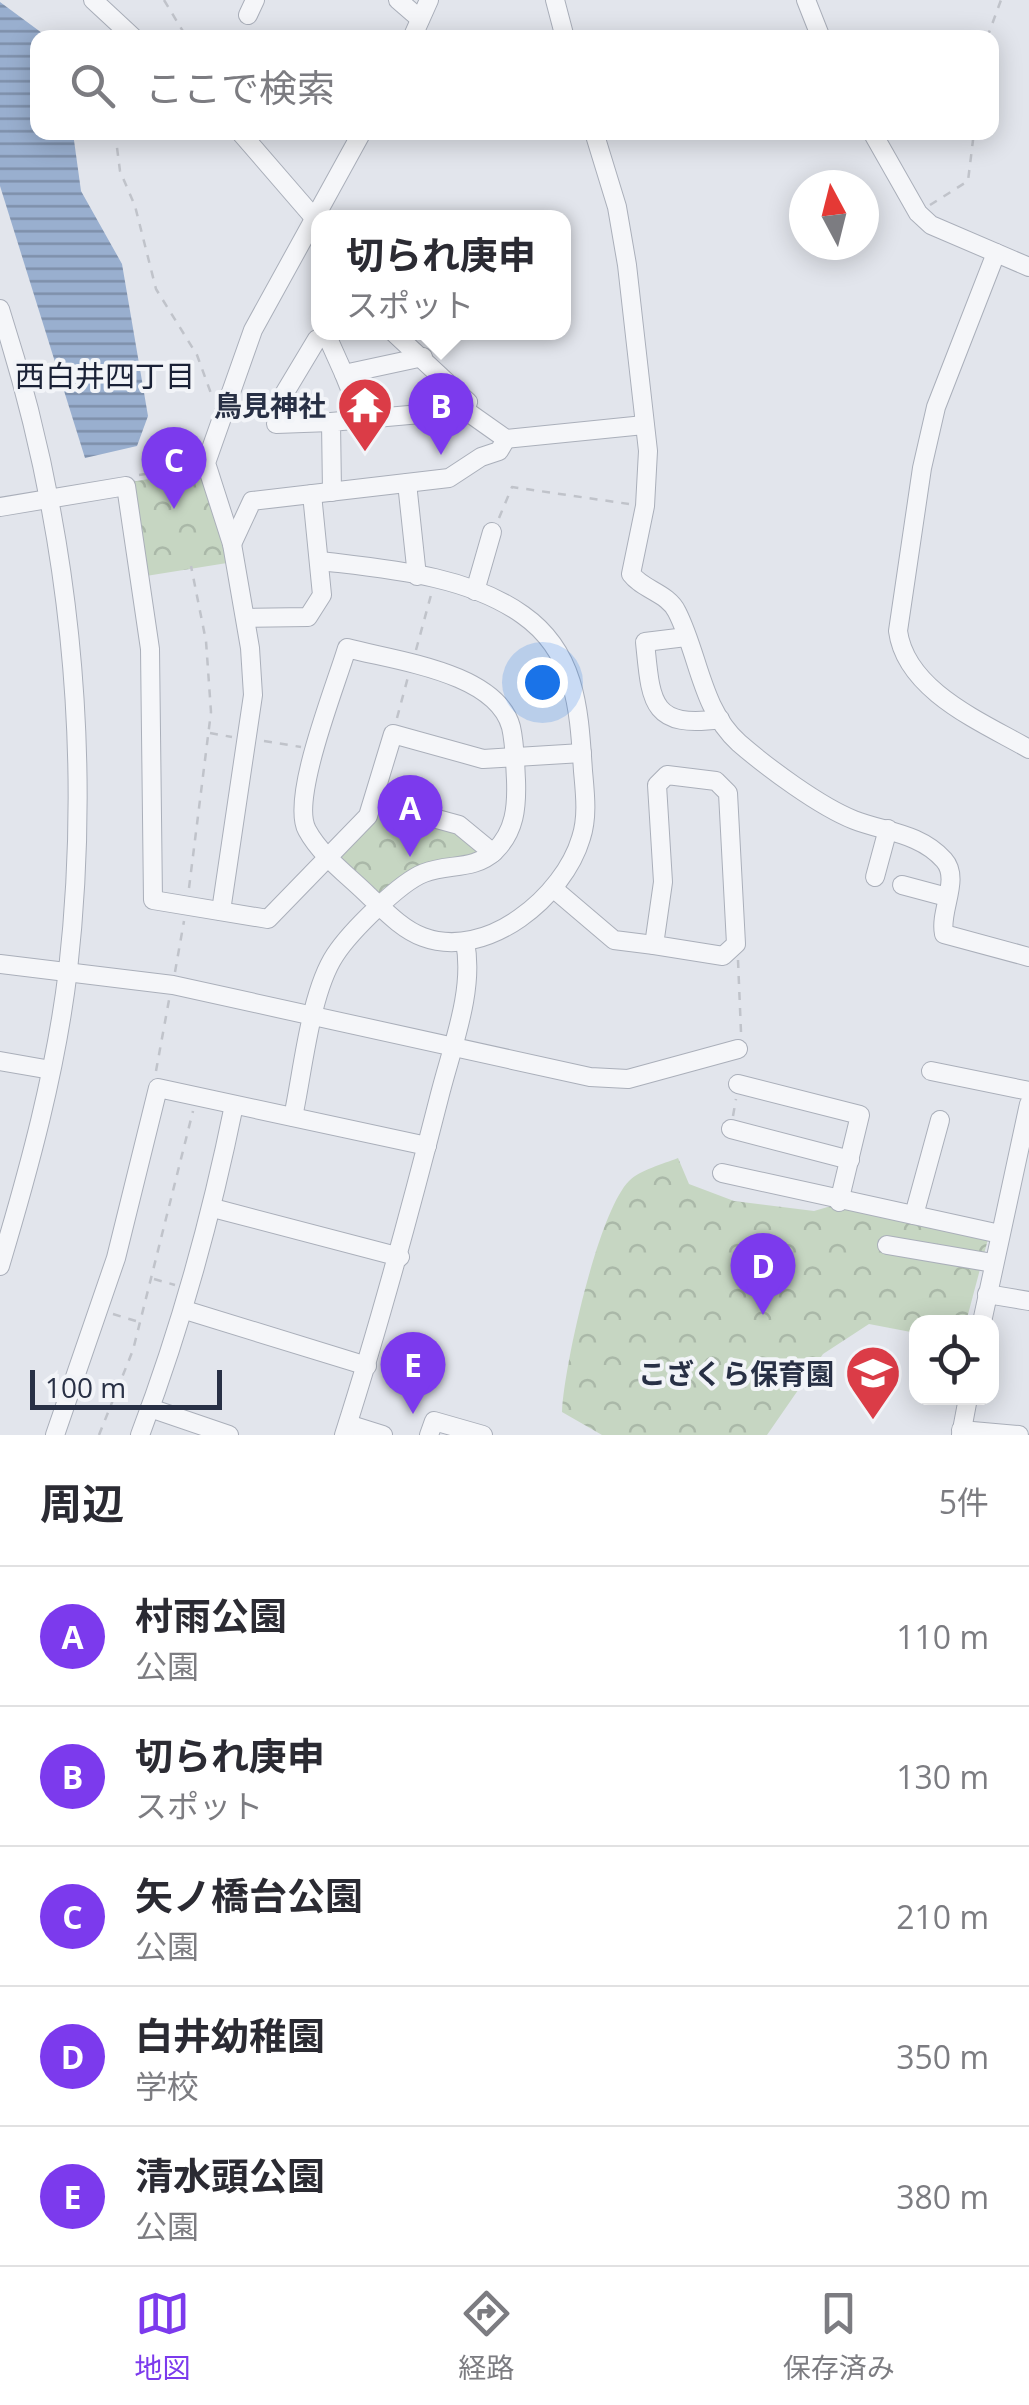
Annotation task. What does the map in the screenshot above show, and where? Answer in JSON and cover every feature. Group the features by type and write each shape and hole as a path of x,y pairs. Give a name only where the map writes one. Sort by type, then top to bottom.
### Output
{"street":[{"path":"92,0 125,30"},
{"path":"398,0 420,19"},
{"path":"415,30 430,0"},
{"path":"555,0 562,30"},
{"path":"806,0 818,30"},
{"path":"246,140 311,220"},
{"path":"324,210 358,140"},
{"path":"596,140 617,207 644,425 645,506 631,574 670,600 696,670 720,719 741,745 822,802 854,820 912,836 944,860 950,871 942,922 944,934 1029,958"},
{"path":"877,140 918,213 931,224 1029,267"},
{"path":"221,911 253,668 232,544 206,462 253,330 311,234"},
{"path":"996,253 936,407 922,468 898,631 901,650 916,670 962,713 1029,749"},
{"path":"0,309 22,380 50,498 68,620 77,738 68,972 33,1154 0,1266"},
{"path":"315,340 284,394 276,424 465,410 506,439 644,425"},
{"path":"328,340 362,419"},
{"path":"403,340 468,402 465,410"},
{"path":"344,374 422,356"},
{"path":"331,422 332,492"},
{"path":"232,544 252,501 449,478 499,451 506,439"},
{"path":"408,483 418,576"},
{"path":"0,506 126,486 150,649 153,900 268,920 361,826 375,802 393,734 482,759 582,753"},
{"path":"246,618 308,616 322,595 312,494"},
{"path":"475,592 492,532"},
{"path":"293,1117 315,1015 333,957 381,908 409,880 428,871 476,864 493,852 515,819 515,759 510,725 486,690 347,648 302,812 305,827 381,908 424,938 465,942 495,932 554,889 582,838 586,808 578,700 554,645 525,616 475,592 386,566 321,561"},
{"path":"686,637 646,642 652,702 662,714 690,724 720,719"},
{"path":"554,889 614,940 723,956 736,944 728,793 716,781 666,775 658,785 662,882 654,945"},
{"path":"375,802 459,825 493,852"},
{"path":"875,877 888,829"},
{"path":"902,886 947,896"},
{"path":"383,1435 346,1429 400,1257 452,1048 470,967 465,942"},
{"path":"0,964 173,985 590,1077 628,1079 738,1049"},
{"path":"0,1061 51,1070"},
{"path":"931,1070 1029,1091"},
{"path":"738,1084 860,1116 839,1202"},
{"path":"55,1435 116,1258 158,1088 426,1146"},
{"path":"140,1435 185,1310 214,1208 234,1104"},
{"path":"983,1315 1029,1104"},
{"path":"914,1215 940,1120"},
{"path":"731,1129 850,1160"},
{"path":"722,1174 1000,1234"},
{"path":"214,1208 400,1257"},
{"path":"887,1245 993,1262"},
{"path":"987,1294 1029,1301"},
{"path":"185,1310 367,1366"},
{"path":"967,1405 961,1432 1019,1435"},
{"path":"150,1408 229,1435"},
{"path":"429,1435 434,1422 483,1435"}],"path":[{"path":"164,0 182,30"},
{"path":"990,30 1001,0"},
{"path":"117,140 120,171 135,206 156,289 197,355 215,404 224,410"},
{"path":"918,213 968,181 973,140"},
{"path":"130,476 198,466"},
{"path":"492,532 512,487 645,506"},
{"path":"174,978 209,733 206,641 191,566"},
{"path":"209,733 317,749"},
{"path":"158,1088 154,1084 170,994"},
{"path":"99,1435 153,1279 196,1096"},
{"path":"153,1279 190,1290"},
{"path":"98,1309 140,1323"}],"green space":[{"path":"202,470 227,563 146,576 131,482"},
{"path":"384,810 454,829 479,848 478,860 377,896 342,865 342,853 374,814"},
{"path":"678,1158 689,1184 734,1201 814,1211 855,1199 916,1205 988,1239 968,1315 909,1315 909,1332 869,1324 823,1354 767,1435 602,1435 562,1412 564,1390 585,1291 606,1224 629,1181 645,1170"}],"water":[{"path":"0,2 38,30 30,30 30,140 74,140 81,191 122,264 148,416 137,446 85,458 0,186"}],"place":[{"name":"鳥見神社","path":"365,454"},
{"name":"切られ庚申","path":"441,455"},
{"name":"矢ノ橋台公園","path":"174,509"},
{"name":"村雨公園","path":"410,857"},
{"name":"白井幼稚園","path":"763,1315"},
{"name":"清水頭公園","path":"413,1414"},
{"name":"こざくら保育園","path":"873,1422"}],"district":[{"name":"西白井四丁目","path":"105,375"}]}
